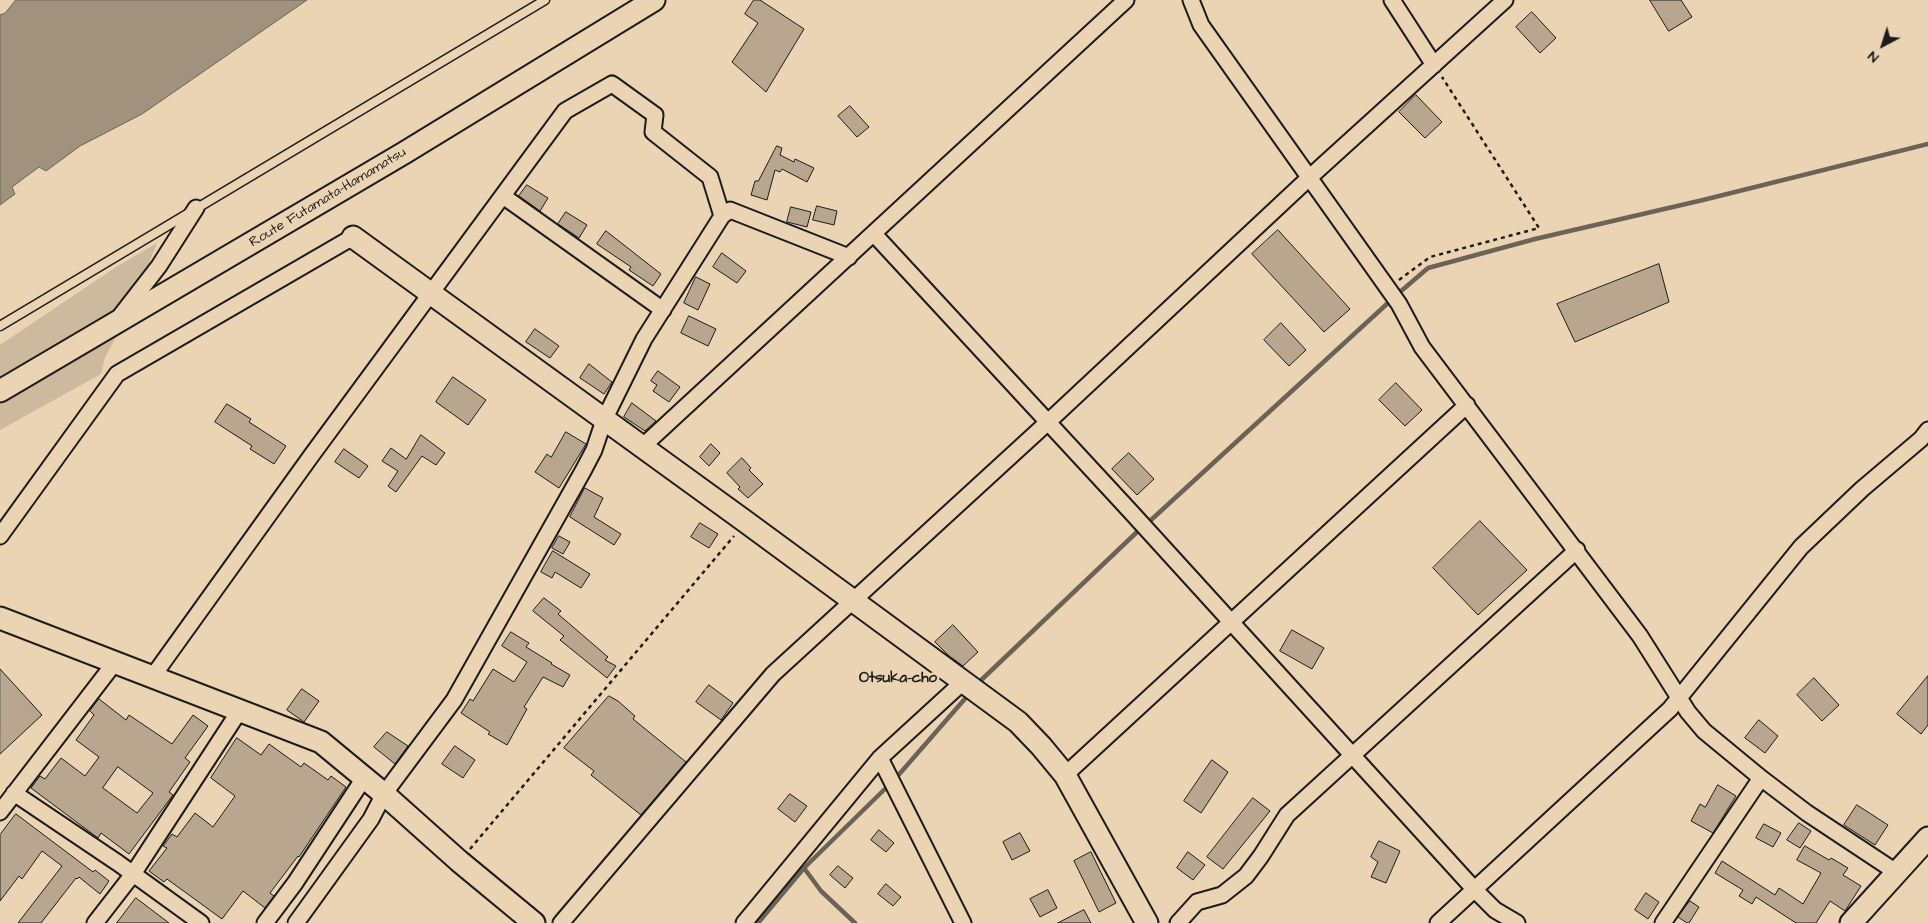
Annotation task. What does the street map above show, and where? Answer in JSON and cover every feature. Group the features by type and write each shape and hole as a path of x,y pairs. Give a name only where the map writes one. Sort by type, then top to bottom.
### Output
{"street":[{"name":"Route Futamata-Hamamatsu","path":"0,391 404,153 654,0"},
{"path":"642,447 850,257 1126,0"},
{"path":"1191,0 1201,25 1399,304 1422,347 1640,636 1688,712 1704,731 1761,778 1807,813 1896,872"},
{"path":"1392,0 1434,65"},
{"path":"561,923 773,674 1048,422 1310,177 1505,0"},
{"path":"153,676 430,294 565,112 612,84 655,115 653,132 710,178 722,216"},
{"path":"503,196 662,310"},
{"path":"113,326 160,266 196,208"},
{"path":"296,923 371,819 384,794 454,700 583,471 594,450 604,420 644,339 722,216 730,210 850,257"},
{"path":"874,234 1475,890 1495,910 1517,923"},
{"path":"0,536 118,374 354,237 1018,722 1065,775 1147,923"},
{"path":"1065,775 1467,405"},
{"path":"1438,923 1680,699 1801,547 1862,489 1921,439 1928,430"},
{"path":"1178,923 1197,902 1222,895 1246,876 1287,815 1577,550"},
{"path":"0,618 116,661 321,742 534,923"},
{"path":"0,812 116,661"},
{"path":"744,923 880,758 964,681"},
{"path":"95,923 133,874 240,710"},
{"path":"880,758 962,923"},
{"path":"265,923 295,883 364,778"},
{"path":"1663,923 1761,778"},
{"path":"14,793 201,923"},
{"path":"1851,923 1928,838"}],"lane":[{"path":"0,326 545,0"}],"path":[{"path":"1388,289 1430,257 1540,228 1434,65"},
{"path":"459,861 746,522"}],"shaded area":[{"path":"16,0 307,0 142,114 80,146 46,171 39,167 12,187 15,194 0,205 0,15 5,13"},
{"path":"157,243 127,317 105,357 101,374 0,430 0,345 116,267"}],"building":[{"path":"754,0 760,0 804,29 766,92 732,62 758,23 745,14"},
{"path":"1650,0 1681,0 1692,17 1669,31"},
{"path":"1532,12 1556,38 1540,53 1516,27"},
{"path":"1416,95 1442,122 1425,138 1399,112"},
{"path":"850,106 869,127 857,137 838,116"},
{"path":"777,146 782,148 780,155 794,162 795,159 814,168 807,182 782,169 780,172 775,170 767,200 751,195 755,181 758,181"},
{"path":"527,185 548,198 540,211 519,196"},
{"path":"817,206 837,211 834,225 813,220"},
{"path":"791,207 811,212 807,227 787,222"},
{"path":"566,212 587,225 579,238 558,224"},
{"path":"1278,230 1350,309 1324,332 1252,254"},
{"path":"606,231 661,274 653,286 629,270 631,267 597,244"},
{"path":"722,253 746,271 737,283 713,267"},
{"path":"1659,264 1669,302 1575,342 1557,304"},
{"path":"696,277 710,284 698,310 684,303"},
{"path":"689,316 716,329 708,346 681,333"},
{"path":"1281,323 1306,350 1289,366 1264,340"},
{"path":"535,329 559,346 550,358 526,342"},
{"path":"589,364 612,382 604,394 580,378"},
{"path":"658,371 680,387 669,402 653,391 657,385 651,381"},
{"path":"453,377 486,400 468,425 436,402"},
{"path":"1396,383 1422,410 1405,426 1379,400"},
{"path":"632,403 656,421 645,431 624,417"},
{"path":"227,404 251,419 249,422 286,446 274,464 250,449 252,446 215,422"},
{"path":"566,432 586,444 559,488 535,472 547,454 551,457"},
{"path":"421,435 445,453 436,465 422,456 396,492 388,486 398,471 382,461 391,448 406,459"},
{"path":"711,444 720,453 709,466 700,457"},
{"path":"344,449 368,466 359,478 335,462"},
{"path":"1129,453 1154,479 1137,495 1112,469"},
{"path":"742,458 751,468 749,470 763,484 748,498 738,489 740,487 727,473"},
{"path":"585,488 603,498 594,517 621,534 614,545 570,517"},
{"path":"1480,521 1527,570 1478,615 1433,568"},
{"path":"700,523 718,534 709,548 691,537"},
{"path":"559,536 570,542 563,554 552,548"},
{"path":"553,551 590,574 581,588 555,572 552,578 541,572"},
{"path":"544,598 561,611 558,614 608,657 605,660 616,666 607,678 560,640 564,636 533,611"},
{"path":"953,625 978,652 963,666 935,642"},
{"path":"1292,630 1324,648 1312,669 1280,651"},
{"path":"511,632 529,643 526,647 570,675 563,687 543,677 524,707 527,709 507,745 488,734 490,732 461,713 470,699 473,701 493,669 514,682 527,662 502,646"},
{"path":"0,669 42,715 0,754"},
{"path":"1928,676 1928,725 1921,734 1897,714"},
{"path":"1814,678 1839,705 1822,721 1797,695"},
{"path":"709,685 733,703 721,720 696,702"},
{"path":"302,689 319,701 304,722 287,710"},
{"path":"609,696 618,701 635,716 633,719 686,762 641,815 591,775 594,771 564,748"},
{"path":"99,699 126,720 129,715 172,744 193,715 208,726 185,758 190,762 169,792 173,795 129,854 101,833 98,838 31,788 40,776 45,779 61,758 85,776 99,757 76,740 94,715 90,711","holes":["118,767 153,793 137,813 103,788"]},
{"path":"1759,720 1778,736 1765,753 1745,738"},
{"path":"387,732 408,746 395,764 374,747"},
{"path":"237,738 261,755 269,744 301,767 304,763 328,780 331,776 346,787 299,857 270,893 274,896 265,908 243,891 222,919 167,879 164,882 149,871 167,848 163,846 172,834 177,837 195,813 213,827 235,796 211,778"},
{"path":"455,746 475,760 463,778 442,764"},
{"path":"1212,760 1228,772 1201,813 1184,801"},
{"path":"1718,785 1736,796 1713,833 1691,821 1700,804 1705,807"},
{"path":"790,794 807,806 795,822 778,809"},
{"path":"1253,798 1270,811 1223,869 1207,857"},
{"path":"1857,805 1888,825 1875,845 1844,825"},
{"path":"16,814 93,872 95,870 109,881 100,894 79,877 76,878 41,923 18,923 62,866 42,851 22,879 19,876 0,901 0,835"},
{"path":"1799,823 1811,831 1800,848 1787,840"},
{"path":"1764,824 1781,833 1773,847 1756,838"},
{"path":"879,830 894,843 886,852 871,840"},
{"path":"1020,833 1030,851 1012,860 1003,842"},
{"path":"1379,841 1400,851 1386,883 1371,877 1378,862 1371,857"},
{"path":"1805,846 1829,860 1831,858 1848,868 1843,875 1861,886 1845,911 1830,901 1816,923 1796,923 1756,897 1752,904 1739,896 1743,890 1715,873 1722,861 1775,895 1779,888 1803,904 1821,873 1797,860"},
{"path":"1091,852 1116,903 1099,912 1074,861"},
{"path":"1188,852 1205,865 1193,880 1177,868"},
{"path":"838,866 853,878 845,888 830,875"},
{"path":"886,884 901,897 893,906 878,894"},
{"path":"1048,890 1057,908 1040,917 1030,899"},
{"path":"1646,893 1659,902 1648,919 1635,910"},
{"path":"136,898 169,923 117,923"},
{"path":"1690,901 1699,907 1689,923 1687,923 1678,917"},
{"path":"1084,910 1091,923 1058,923"}],"waterway":[{"path":"1400,292 1428,268 1535,239 1703,200 1928,144"},
{"path":"1151,520 1388,303"},
{"path":"976,685 1137,532"},
{"path":"895,779 970,693"},
{"path":"758,923 804,868 889,785"},
{"path":"804,868 821,891 855,923"}],"district":[{"name":"Otsuka-cho","path":"898,679"}]}
